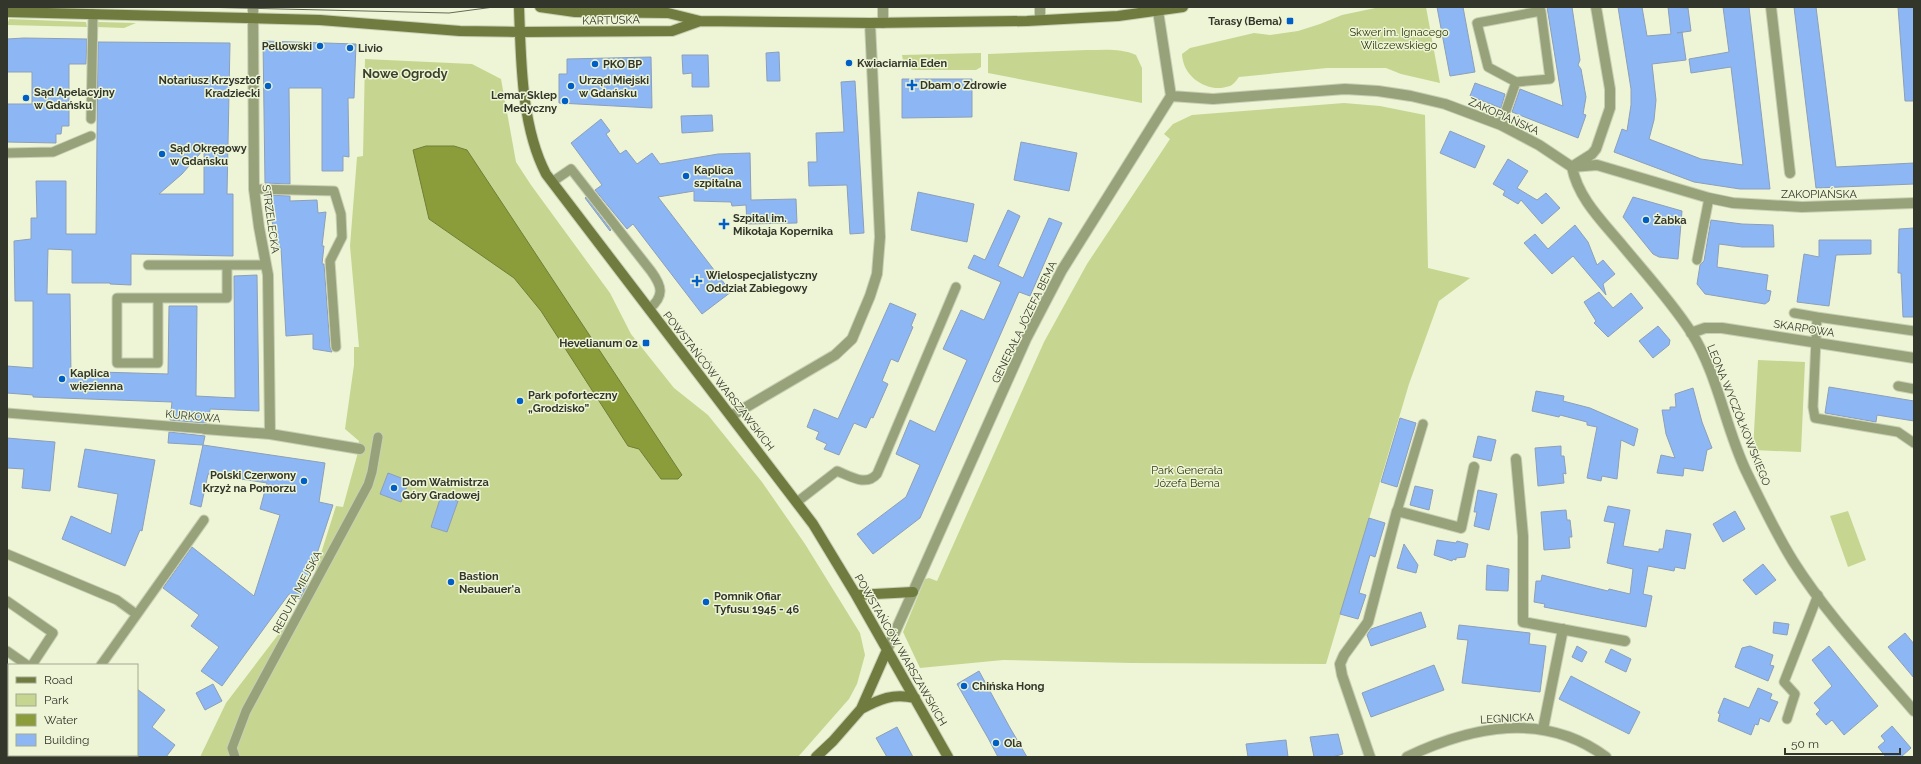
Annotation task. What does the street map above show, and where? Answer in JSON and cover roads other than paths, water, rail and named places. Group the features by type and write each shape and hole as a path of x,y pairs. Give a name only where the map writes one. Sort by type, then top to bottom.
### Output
{"main road":[{"name":"POWSTAŃCÓW WARSZAWSKICH","path":"518,7 522,73 532,136 540,163 552,182 797,502 856,594 948,757"},
{"name":"KARTUSKA","path":"540,7 575,12 668,13 700,21 870,23 1040,20 1118,16 1183,7"},
{"path":"7,12 320,20 460,31 520,32"},
{"name":"KARTUSKA","path":"520,32 672,31 700,21"},
{"path":"856,594 913,592"},
{"path":"816,757 833,741 861,709 887,650"},
{"path":"861,709 878,700 900,695 915,698"}],"street":[{"name":"STRZELECKA","path":"253,7 254,189 259,228 268,275 270,434"},
{"path":"882,23 883,7"},
{"path":"1040,7 1040,20"},
{"path":"1572,167 1592,154 1596,149 1610,108 1610,89 1596,7"},
{"path":"1770,7 1790,173"},
{"path":"1158,11 1171,96"},
{"path":"731,416 835,355 852,339 878,274 880,237 870,23"},
{"name":"ZAKOPIAŃSKA","path":"1171,96 1213,99 1345,89 1378,90 1445,104 1501,125 1539,144 1572,167 1596,165 1709,198 1740,203 1802,207 1914,203"},
{"name":"GENERAŁA JÓZEFA BEMA","path":"887,650 1042,306 1062,270 1171,96"},
{"name":"LEONA WYCZÓŁKOWSKIEGO","path":"1572,167 1574,181 1595,214 1668,300 1691,333 1705,359 1745,470 1770,521 1794,562 1847,632 1914,711"},
{"name":"SKARPOWA","path":"1691,333 1705,328 1722,328 1914,358"},
{"name":"KURKOWA","path":"206,429 270,434 360,448"},
{"path":"1516,459 1523,542 1523,622 1625,641"},
{"path":"1370,757 1342,675 1340,664 1344,655 1368,622 1397,511 1461,528 1474,467"},
{"path":"1543,729 1563,629"},
{"name":"LEGNICKA","path":"1407,757 1438,743 1465,734 1490,729 1521,727 1543,729 1580,741 1606,757"}],"lane":[{"path":"1541,11 1550,79 1516,82 1488,67 1477,23 1541,11"},
{"path":"91,119 93,14"},
{"path":"1501,125 1516,82"},
{"path":"7,152 53,152 91,136"},
{"path":"552,182 571,169 659,283 661,293 658,300 650,309"},
{"path":"254,189 334,191 341,214 342,237 330,261 336,347"},
{"path":"1697,260 1709,198"},
{"path":"148,265 266,265"},
{"path":"158,298 158,363 117,363 117,298 158,298 227,298 226,265"},
{"path":"797,502 837,471 864,481 871,480 877,474 956,287"},
{"path":"1794,313 1914,331"},
{"path":"1817,317 1813,407 1815,418 1898,432 1914,443"},
{"path":"1898,386 1914,389"},
{"name":"KURKOWA","path":"7,413 206,429"},
{"path":"1397,511 1423,424"},
{"name":"REDUTA MIEJSKA","path":"235,757 232,748 246,711 368,484 378,437"},
{"name":"KURKOWA","path":"360,448 376,451"},
{"path":"101,664 204,520"},
{"path":"7,554 117,600 136,614"},
{"path":"1787,719 1795,694 1784,682 1818,595"},
{"path":"7,601 53,633 33,664"},
{"path":"7,651 26,664"}],"water":[{"path":"426,146 454,146 467,150 682,475 678,479 661,479 639,449 628,446 541,311 514,278 429,219 413,150"}],"tram line":[{"path":"198,7 449,13 494,7"}],"place":[{"name":"Tarasy (Bema)","path":"1290,21"},
{"name":"Pellowski","path":"320,46"},
{"name":"Livio","path":"350,48"},
{"name":"Kwiaciarnia Eden","path":"849,63"},
{"name":"PKO BP","path":"595,64"},
{"name":"Dbam o Zdrowie","path":"912,85"},
{"name":"Notariusz Krzysztof Kradziecki","path":"268,86"},
{"name":"Urząd Miejski w Gdańsku","path":"571,86"},
{"name":"Sąd Apelacyjny w Gdańsku","path":"26,98"},
{"name":"Lemar Sklep Medyczny","path":"565,101"},
{"name":"Sąd Okręgowy w Gdańsku","path":"162,154"},
{"name":"Kaplica szpitalna","path":"686,176"},
{"name":"Żabka","path":"1646,220"},
{"name":"Szpital im. Mikołaja Kopernika","path":"724,224"},
{"name":"Wielospecjalistyczny Oddział Zabiegowy","path":"697,281"},
{"name":"Hevelianum 02","path":"646,343"},
{"name":"Kaplica więzienna","path":"62,379"},
{"name":"Park poforteczny „Grodzisko”","path":"520,401"},
{"name":"Polski Czerwony Krzyż na Pomorzu","path":"304,481"},
{"name":"Dom Wałmistrza Góry Gradowej","path":"394,488"},
{"name":"Bastion Neubauer'a","path":"451,582"},
{"name":"Pomnik Ofiar Tyfusu 1945 - 46","path":"706,602"},
{"name":"Chińska Hong","path":"964,686"},
{"name":"Ola","path":"996,743"}],"district":[{"name":"Nowe Ogrody","path":"405,73"}],"park label":[{"name":"Skwer im. Ignacego Wilczewskiego","path":"1399,38"},
{"name":"Park Generała Józefa Bema","path":"1187,476"}]}
